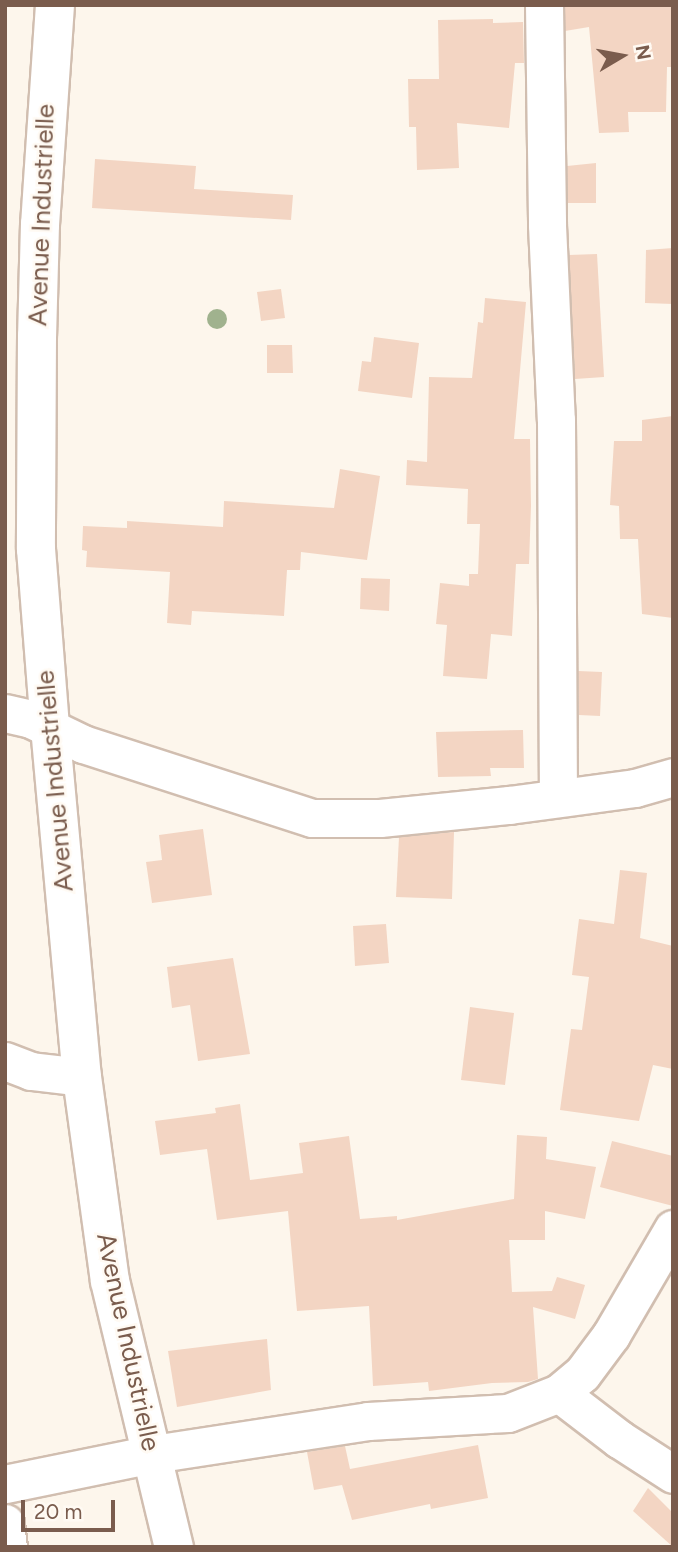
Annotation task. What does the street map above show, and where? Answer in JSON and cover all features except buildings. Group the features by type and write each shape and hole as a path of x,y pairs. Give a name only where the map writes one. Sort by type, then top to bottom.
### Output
{"street":[{"name":"Avenue Industrielle","path":"55,5 40,210 36,549 82,1077 110,1281 174,1547"},
{"path":"544,5 547,225 556,421 558,798"},
{"path":"5,713 50,727 83,744 312,817 380,818 635,788 673,777"},
{"path":"5,1062 31,1071 82,1077"},
{"path":"5,1484 153,1454 368,1421 508,1413 559,1392 582,1374 611,1335 673,1229"},
{"path":"559,1392 619,1439 673,1474"},
{"path":"5,1523 8,1547"}]}
